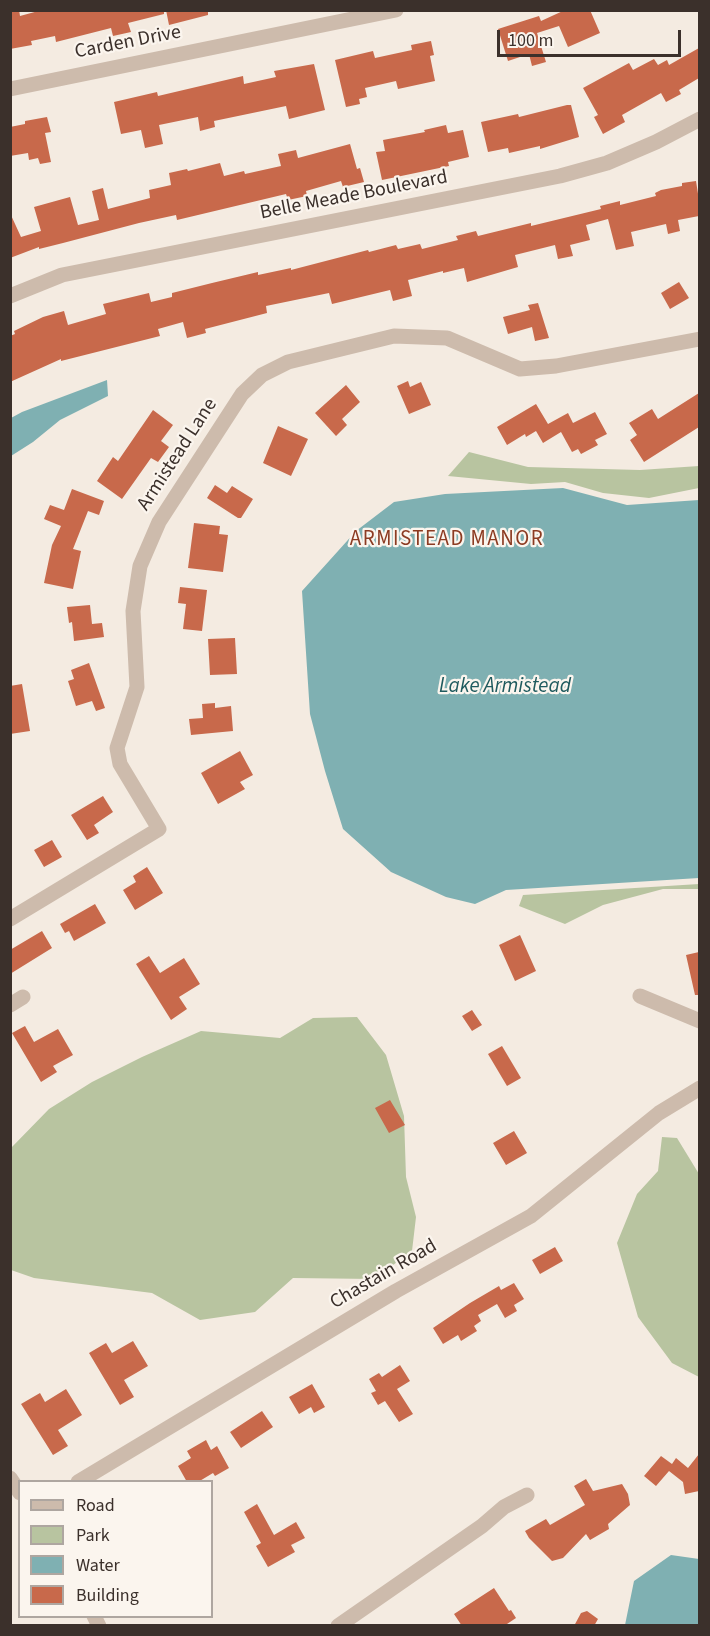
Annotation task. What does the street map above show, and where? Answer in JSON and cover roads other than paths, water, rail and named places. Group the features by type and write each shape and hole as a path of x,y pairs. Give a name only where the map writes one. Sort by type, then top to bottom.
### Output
{"street":[{"name":"Carden Drive","path":"10,89 396,10"},
{"name":"Belle Meade Boulevard","path":"10,296 62,275 560,176 607,163 656,142 699,119"},
{"name":"Armistead Lane","path":"10,919 159,829 120,764 117,748 137,687 133,611 140,566 159,522 242,394 262,375 288,362 394,336 447,338 520,369 556,366 699,339"},
{"path":"640,996 699,1021"},
{"name":"Chastain Road","path":"81,1480 396,1292 531,1216 659,1113 699,1088"},
{"path":"338,1626 482,1526 504,1507 527,1495"}],"water":[{"path":"107,380 108,396 60,420 11,456 11,418"},
{"name":"Lake Armistead","path":"563,488 627,505 699,500 699,878 506,890 475,904 446,897 391,872 343,829 310,714 302,591 356,531 394,502 445,494"},
{"path":"671,1555 699,1559 699,1625 625,1625 634,1581"}],"district":[{"name":"ARMISTEAD MANOR","path":"447,540"}]}
